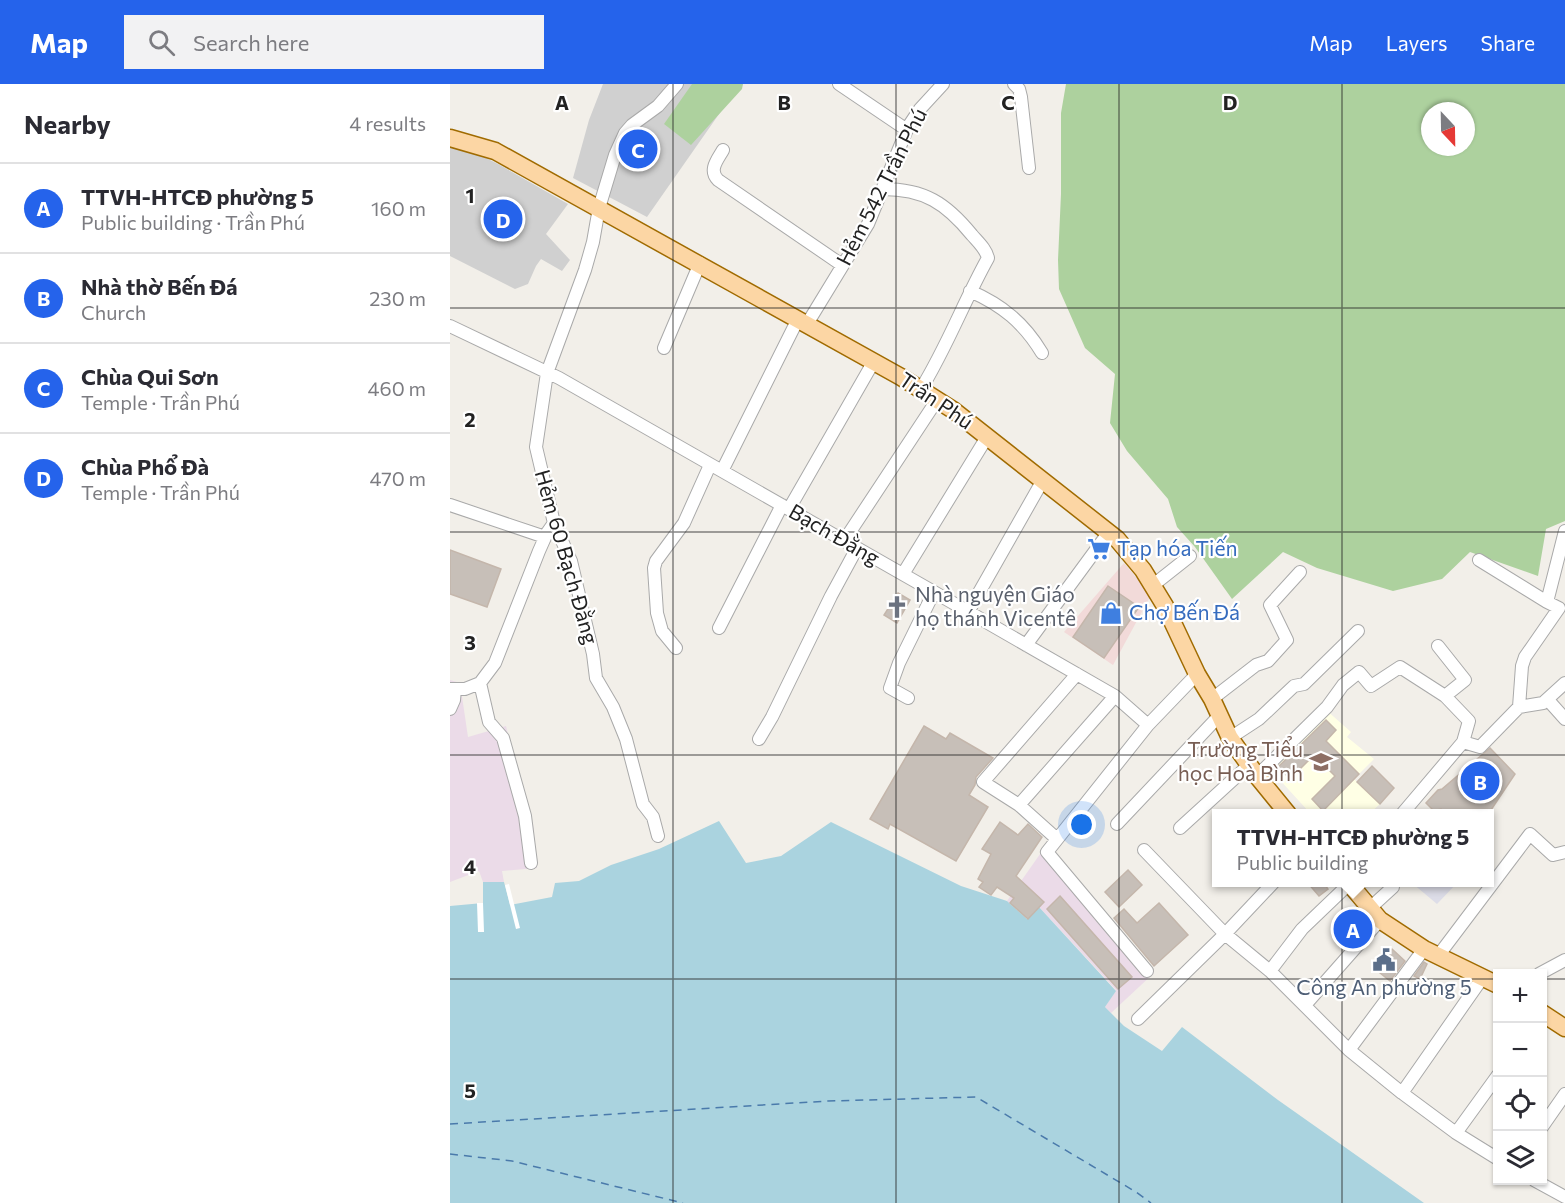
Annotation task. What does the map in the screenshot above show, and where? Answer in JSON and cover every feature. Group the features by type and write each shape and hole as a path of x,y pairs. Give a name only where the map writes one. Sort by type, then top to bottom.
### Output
{"main road":[{"name":"Trần Phú","path":"450,138 495,151 700,263 921,389 1109,532 1143,570 1174,624 1230,738 1285,809"},
{"path":"1351,887 1375,914 1431,953 1490,981"},
{"path":"1547,1016 1565,1028"}],"street":[{"name":"Hẻm 60 Bạch Đằng","path":"658,836 652,817 643,804 626,739 613,707 596,678 593,654 571,561 554,523 536,447 547,373 585,270 599,208 615,155 625,133 640,118 658,106 678,84"},
{"path":"839,84 907,130"},
{"name":"Hẻm 542 Trần Phú","path":"675,648 662,631 657,613 654,568 656,561 684,523 803,321 868,224 907,130 920,109 943,84"},
{"path":"1014,84 1019,89 1021,97 1029,168"},
{"path":"723,150 714,166 714,177 842,265"},
{"path":"883,189 902,189 936,200 957,219 987,253 988,258 970,291 944,350 921,389"},
{"path":"664,348 700,263"},
{"path":"970,291 994,302 1012,315 1024,327 1042,353"},
{"name":"Bạch Đằng","path":"450,326 547,373 903,574 1114,696 1148,725"},
{"path":"719,628 785,507 874,361"},
{"path":"844,541 937,400"},
{"path":"903,574 987,437"},
{"path":"968,612 1043,480"},
{"path":"450,505 545,537"},
{"path":"450,710 454,700 452,690 465,689 480,683 495,663 499,648 545,537 554,523"},
{"path":"1519,707 1522,666 1525,657 1557,604 1565,531"},
{"path":"1026,645 1109,532"},
{"path":"759,739 857,548"},
{"path":"1152,585 1190,556"},
{"path":"1479,560 1557,604"},
{"path":"1212,699 1256,665 1268,661 1287,640 1270,605 1300,572"},
{"path":"908,698 890,688 899,663 934,592"},
{"path":"1230,738 1259,719 1294,686 1304,684 1358,631"},
{"path":"1438,646 1465,680 1445,696"},
{"path":"1180,828 1327,707 1343,685 1359,672 1371,686 1400,667 1445,696 1469,721 1463,742 1405,809"},
{"path":"1057,839 1018,805 983,782 1077,674"},
{"path":"1146,971 1047,852 1148,725 1197,674"},
{"path":"480,683 489,722 503,738 525,816 531,863"},
{"path":"1463,742 1480,747 1519,707 1536,705 1548,700 1565,683"},
{"path":"1018,805 1114,696"},
{"path":"1548,700 1565,719"},
{"path":"1117,824 1219,716"},
{"path":"1494,877 1530,834 1553,855 1565,852"},
{"path":"1144,850 1225,934 1270,971 1349,1050 1456,1133 1493,1156"},
{"path":"1138,1019 1269,887"},
{"path":"1270,971 1302,929 1344,887"},
{"path":"1305,1005 1393,887"},
{"path":"1349,1050 1486,887"},
{"path":"1547,970 1565,960"},
{"path":"1402,1093 1490,981"},
{"path":"1456,1133 1496,1077"},
{"path":"1547,1120 1565,1094"},
{"path":"1543,1185 1565,1197"}],"shaded area":[{"path":"603,84 740,84 647,217 573,178 589,120"},
{"path":"450,145 468,149 498,164 568,204 546,234 570,260 562,271 541,259 528,284 515,289 450,256"},
{"name":"Chợ Bến Đá","path":"1124,563 1151,595 1113,665 1064,632"},
{"path":"450,680 460,683 468,737 506,726 522,795 533,824 537,868 502,871 504,882 483,882 479,871 450,882"},
{"name":"Trường Tiểu học Hoà Bình","path":"1325,709 1351,732 1347,737 1374,759 1354,779 1380,804 1374,809 1306,809 1267,766"},
{"path":"1045,847 1154,973 1111,1013 1105,1007 1116,990 1039,907 1028,919 1007,901"},
{"path":"1417,887 1453,887 1437,904"}],"green space":[{"path":"692,84 743,84 742,89 691,145 664,124"},
{"path":"1066,84 1565,84 1565,521 1546,529 1538,576 1470,552 1442,579 1393,591 1317,568 1283,552 1232,599 1195,547 1177,527 1168,499 1127,451 1110,423 1115,374 1085,348 1059,289 1061,113"}],"water":[{"path":"719,821 746,863 781,856 831,822 961,886 1007,901 1027,919 1039,907 1116,991 1105,1007 1124,1026 1162,1051 1182,1027 1278,1100 1424,1203 450,1203 450,906 483,903 483,882 504,882 510,905 552,897 555,883 579,881 611,865 659,849"}],"pier":[{"path":"509,884 520,928 516,929 505,885"},
{"path":"477,903 483,903 484,932 478,932"}],"building":[{"path":"450,550 501,569 487,607 450,594"},
{"path":"1108,586 1139,607 1104,658 1073,637"},
{"name":"Nhà nguyện Giáo họ thánh Vicentê","path":"898,593 910,600 897,623 884,615"},
{"path":"1326,720 1336,730 1326,741 1359,774 1325,809 1321,809 1312,799 1335,776 1314,755 1290,779 1278,767"},
{"path":"924,726 946,739 950,733 993,758 976,777 975,785 969,795 988,807 956,861 890,824 888,829 870,819"},
{"path":"1490,748 1515,774 1492,809 1432,809 1426,803 1438,790"},
{"path":"1372,766 1394,788 1380,804 1357,782"},
{"path":"1000,822 1018,835 1028,824 1042,837 1016,876 1044,902 1028,919 1010,903 1014,898 997,887 991,895 979,887 983,882 978,879 991,854 982,849"},
{"path":"1128,870 1142,885 1119,907 1105,892"},
{"path":"1311,887 1327,887 1328,889 1319,896"},
{"path":"1060,896 1132,977 1118,989 1047,909"},
{"path":"1159,903 1188,935 1154,966 1114,918 1124,909 1137,923"},
{"path":"1352,917 1362,928 1352,939 1341,928"},
{"path":"1392,949 1405,961 1390,981 1375,969"},
{"path":"1424,962 1427,964 1420,979 1414,976"}],"ferry route":[{"path":"450,1124 828,1101 976,1097 1151,1203"},
{"path":"450,1154 512,1161 683,1203"}],"place":[{"name":"Chùa Qui Sơn","path":"638,149"},
{"name":"Chùa Phổ Đà","path":"503,219"},
{"name":"Tạp hóa Tiến","path":"1099,549"},
{"name":"Nhà nguyện Giáo họ thánh Vicentê","path":"897,607"},
{"name":"Chợ Bến Đá","path":"1111,613"},
{"name":"Trường Tiểu học Hoà Bình","path":"1321,762"},
{"name":"Nhà thờ Bến Đá","path":"1480,781"},
{"name":"TTVH-HTCĐ phường 5","path":"1353,929"},
{"name":"Công An phường 5","path":"1384,960"}]}
